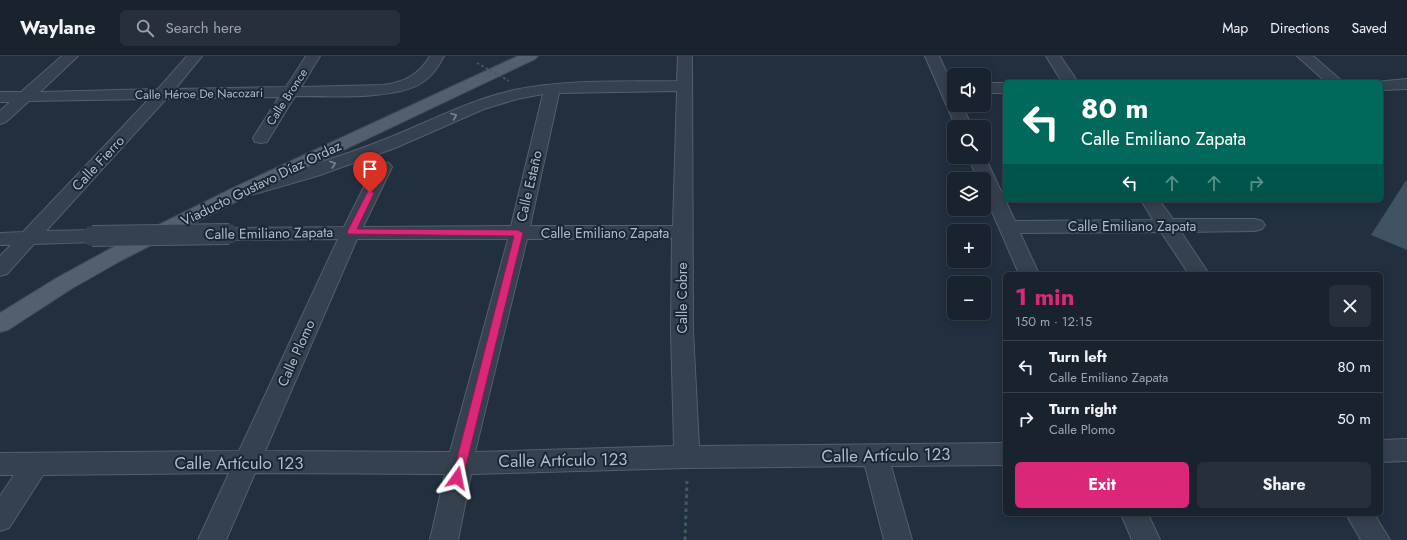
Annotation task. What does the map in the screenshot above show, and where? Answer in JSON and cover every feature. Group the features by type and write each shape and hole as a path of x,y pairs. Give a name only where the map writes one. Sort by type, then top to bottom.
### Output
{"main road":[{"name":"Viaducto Gustavo Díaz Ordaz","path":"0,324 63,284 115,255 242,191 530,56"}],"street":[{"path":"0,119 71,56"},
{"name":"Calle Fierro","path":"0,269 162,94 195,56"},
{"name":"Calle Bronce","path":"261,138 313,56"},
{"name":"Calle Héroe De Nacozari","path":"0,97 383,90 397,88 420,79 432,67 438,56"},
{"name":"Calle Cobre","path":"685,56 686,132 682,232 682,331 687,457"},
{"path":"932,56 947,84"},
{"path":"1053,56 1069,80"},
{"path":"1304,56 1333,80"},
{"path":"1383,85 1407,84"},
{"path":"242,191 311,172 389,144 478,106 514,95 552,88 685,86"},
{"name":"Calle Estaño","path":"444,540 460,463 518,233 552,88"},
{"path":"991,88 1003,88"},
{"path":"980,164 1028,272"},
{"name":"Calle Plomo","path":"212,540 351,232 383,167"},
{"path":"1151,202 1199,272"},
{"name":"Calle Emiliano Zapata","path":"1009,227 1255,225"},
{"name":"Calle Emiliano Zapata","path":"0,239 351,232 682,232"},
{"path":"1383,451 1407,450"},
{"name":"Calle Artículo 123","path":"0,464 248,462 460,463 687,457 1003,454"},
{"path":"876,455 898,540"},
{"path":"0,519 36,464"},
{"path":"1135,516 1146,540"},
{"path":"1360,516 1376,540"}],"path":[{"path":"477,63 509,81"},
{"path":"685,540 687,457"}],"building":[{"path":"1407,179 1407,250 1371,235"}],"route":[{"path":"370,193 351,232 518,233 457,478"}]}
